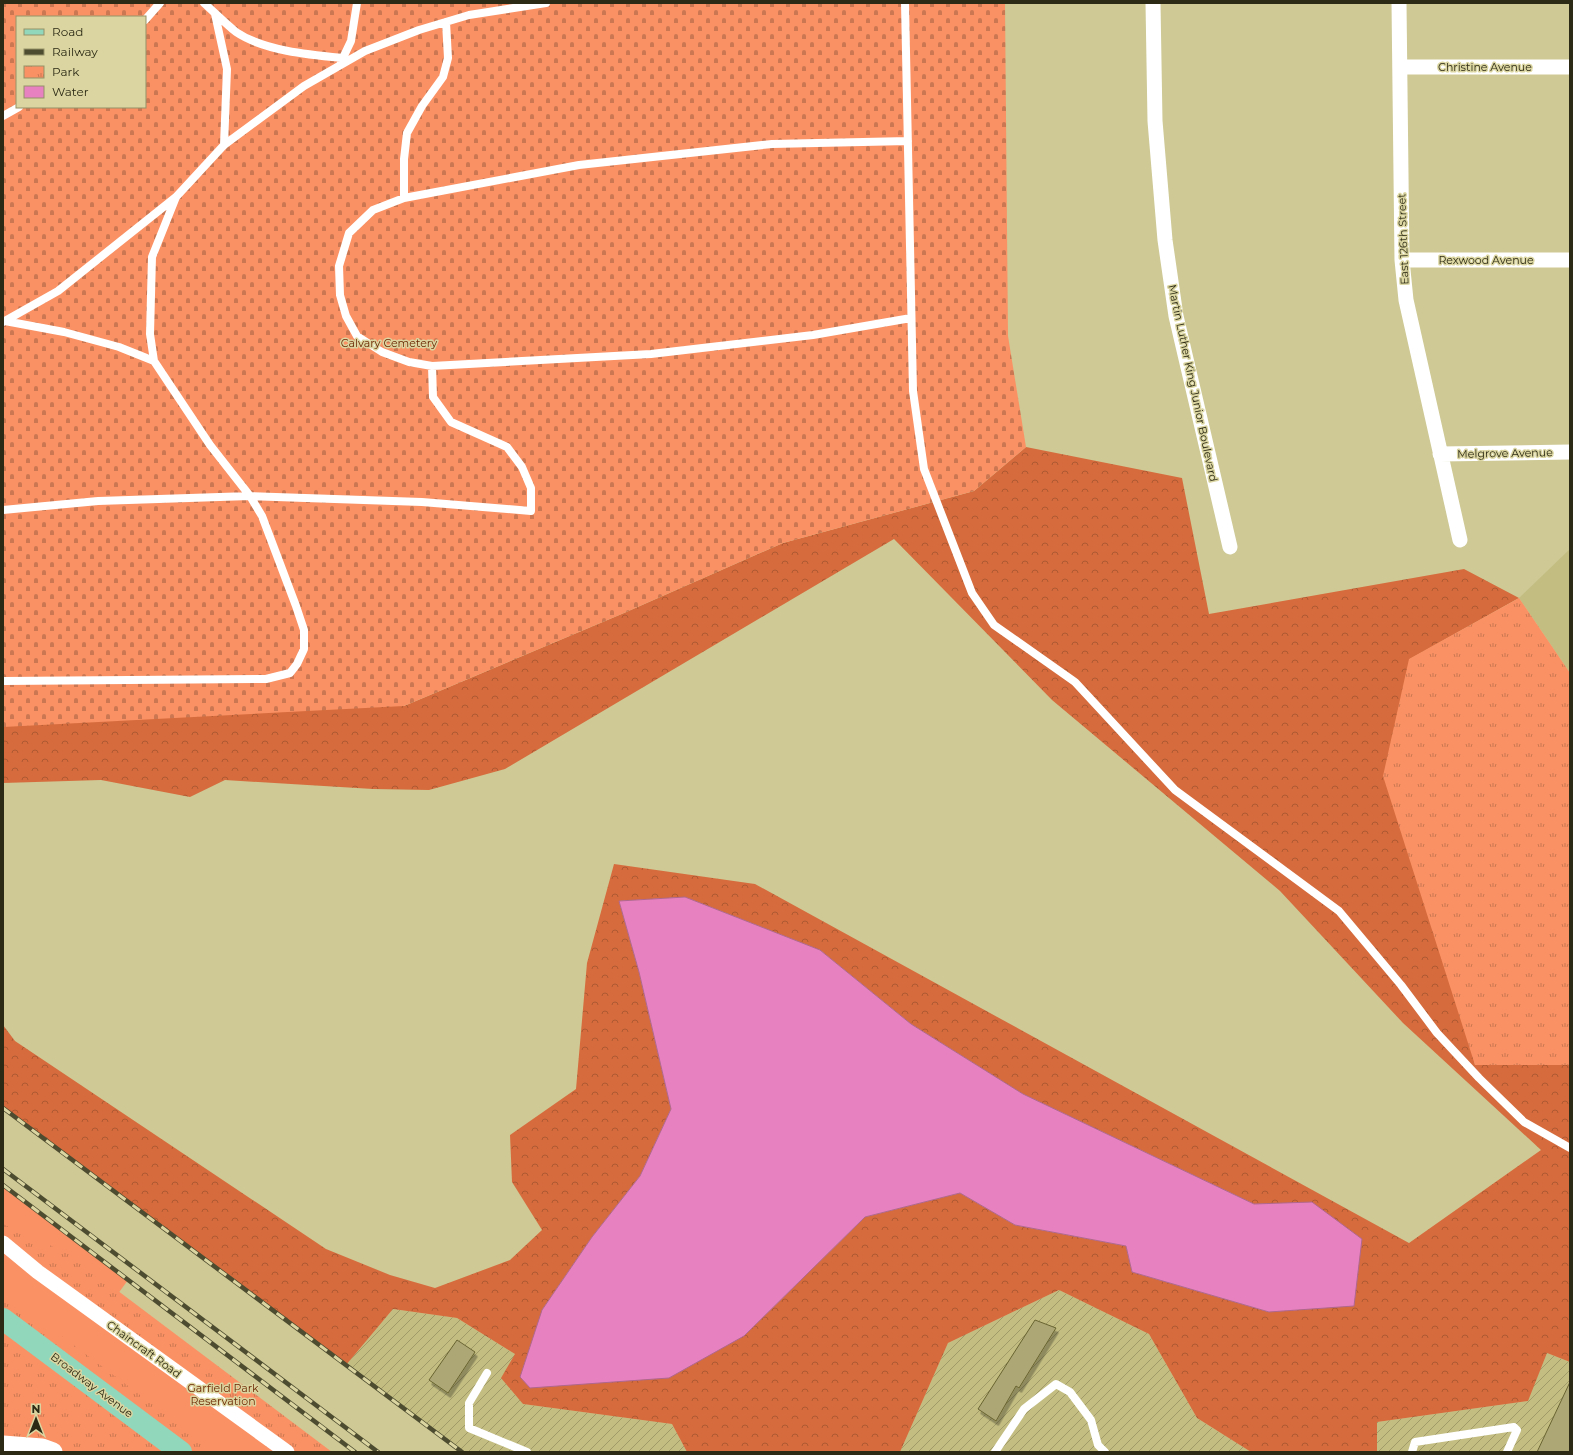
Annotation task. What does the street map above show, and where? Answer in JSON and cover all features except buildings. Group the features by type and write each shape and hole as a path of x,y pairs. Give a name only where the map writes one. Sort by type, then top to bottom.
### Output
{"main road":[{"name":"Broadway Avenue","path":"3,1319 182,1452"}],"street":[{"name":"Martin Luther King Junior Boulevard","path":"1153,3 1155,121 1165,240 1176,316 1230,547"},
{"name":"East 126th Street","path":"1399,3 1402,260 1406,300 1460,540"},
{"name":"Christine Avenue","path":"1400,67 1570,67"},
{"name":"Rexwood Avenue","path":"1402,260 1570,260"},
{"name":"Melgrove Avenue","path":"1440,454 1570,452"},
{"name":"Chaincraft Road","path":"3,1243 38,1272 287,1452"},
{"path":"3,1445 42,1448 52,1452"}],"lane":[{"path":"146,19 160,3"},
{"path":"204,3 238,33 257,42 300,54 343,58"},
{"path":"339,66 351,41 357,3"},
{"path":"4,322 58,291 176,197 224,145 304,86 364,51 419,30 469,15 546,3"},
{"path":"905,3 913,391 924,469 972,593 994,624 1075,682 1175,790 1339,911 1401,985 1437,1033 1479,1078 1524,1122 1570,1148"},
{"path":"214,13 227,69 224,145"},
{"path":"404,198 404,158 407,133 422,106 443,77 448,58 446,22"},
{"path":"3,116 17,108"},
{"path":"908,141 772,144 579,165 404,198 373,210 349,233 339,266 340,295 346,316 357,336 382,352 410,362 432,366 651,354 813,335 911,318"},
{"path":"3,681 266,679 290,673 298,664 304,649 304,630 262,516 250,496 210,445 154,361 150,334 152,257 176,197"},
{"path":"4,322 64,332 119,347 154,361"},
{"path":"3,510 98,501 250,496 422,502 531,511 531,488 522,467 507,446 451,422 433,397 432,366"},
{"path":"487,1373 468,1403 468,1428 527,1452"},
{"path":"995,1452 1024,1409 1056,1384 1070,1392 1091,1420 1098,1445 1105,1452"},
{"path":"1412,1452 1415,1442 1514,1427 1517,1430 1507,1452"}],"shaded area":[{"path":"1570,549 1570,673 1519,598"},
{"path":"1059,1290 1149,1334 1197,1418 1251,1452 900,1452 948,1343"},
{"path":"393,1309 457,1318 515,1354 523,1404 672,1424 687,1452 462,1452 346,1365"},
{"path":"1547,1353 1570,1362 1570,1452 1377,1452 1377,1422 1527,1401"}],"green space":[{"name":"Calvary Cemetery","path":"3,3 1005,3 1008,336 1026,447 974,491 783,543 624,613 404,706 3,727"},
{"path":"1026,447 1182,478 1209,614 1464,569 1519,598 1410,659 1475,1065 1570,1065 1570,1362 1547,1353 1528,1401 1377,1422 1377,1452 1251,1452 1197,1418 1149,1334 1059,1290 948,1343 900,1452 687,1452 672,1424 523,1404 501,1378 515,1354 457,1318 393,1309 346,1365 3,1108 3,1025 15,1041 326,1249 390,1275 435,1288 510,1260 542,1230 512,1182 510,1135 576,1089 587,963 614,864 755,884 1409,1243 1541,1150 1403,1023 1280,891 1052,700 894,539 505,769 429,790 373,789 225,780 190,797 101,780 3,783 3,697 404,706 624,613 783,543 974,491","holes":["685,897 820,950 911,1024 1023,1094 1254,1204 1312,1203 1269,1312 1132,1272 1126,1246 1015,1225 960,1193 865,1217 744,1336 542,1310 592,1237 640,1176 671,1109 639,972 619,901"]},
{"path":"1519,598 1570,673 1570,1065 1475,1065 1383,776 1409,659"},
{"path":"3,1185 128,1280 101,1317 287,1452 42,1452 3,1319"},
{"name":"Garfield Park Reservation","path":"3,1224 69,1254 332,1452 269,1452 3,1251"},
{"name":"Garfield Park Reservation","path":"3,1292 216,1452 3,1452"}],"water":[{"path":"685,897 820,950 911,1024 1023,1094 1254,1204 1312,1202 1362,1239 1354,1306 1269,1312 1132,1272 1126,1246 1015,1225 960,1193 865,1217 744,1336 669,1378 530,1388 520,1377 542,1310 592,1237 640,1176 671,1109 639,972 619,901"}],"railway":[{"path":"3,1108 462,1452"},
{"path":"3,1169 378,1452"},
{"path":"3,1185 355,1452"}]}
